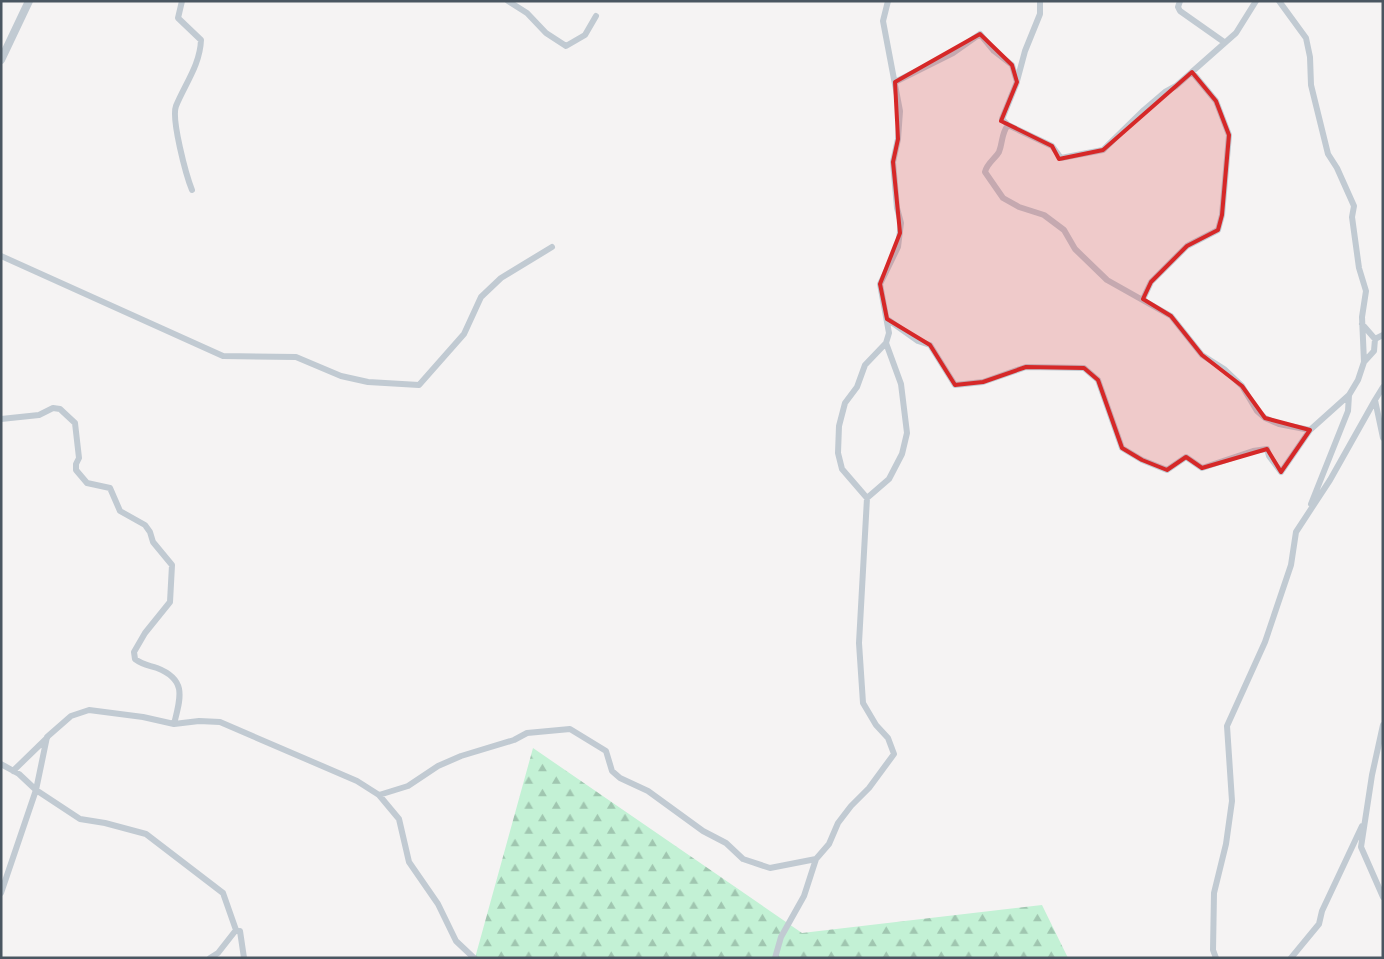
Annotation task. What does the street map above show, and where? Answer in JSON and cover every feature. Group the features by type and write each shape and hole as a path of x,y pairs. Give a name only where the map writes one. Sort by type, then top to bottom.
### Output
{"street":[{"path":"1,60 29,1"},
{"path":"182,1 178,18 201,40 200,53 175,108 176,128 192,190"},
{"path":"508,1 527,13 546,33 566,46 585,35 596,16"},
{"path":"775,958 781,936 804,896 816,859 829,844 838,823 851,806 870,788 894,754 888,738 876,725 863,703 859,643 867,498 842,470 838,453 839,426 845,403 856,387 865,365 886,343 889,333 880,284 898,247 901,223 897,208 893,162 898,139 900,111 883,21 888,1"},
{"path":"1040,1 1040,14 1025,51 1017,82 1002,119 1008,125 1052,146 1061,158 1103,150 1144,110 1192,72 1236,32 1256,1"},
{"path":"1180,1 1178,7 1180,11 1224,42"},
{"path":"1278,1 1306,38 1311,84 1328,154 1337,168 1354,206 1352,216 1358,268 1366,291 1362,324 1364,362"},
{"path":"895,82 953,52 980,34 994,51 1012,65 1017,82"},
{"path":"1143,299 1151,282 1187,246 1218,230 1222,215 1229,135 1216,101 1192,72"},
{"path":"1008,125 1002,132 998,154 989,163 985,172 1002,198 1019,207 1044,215 1057,224 1064,230 1075,249 1107,280 1172,316 1202,355 1224,369 1242,386 1257,411 1265,418 1279,424 1310,430"},
{"path":"1,256 224,356 296,357 341,376 368,382 420,385 464,334 481,297 501,278 552,247"},
{"path":"887,319 918,341 930,345 955,385 983,382 1026,368 1084,368 1098,380 1122,448 1142,460 1167,470 1186,457 1202,468 1253,451 1267,449 1269,456 1281,472 1310,430 1349,395 1358,380 1364,362 1374,350 1375,339 1362,324"},
{"path":"1375,339 1383,335"},
{"path":"867,498 889,479 902,454 907,433 901,384 886,343"},
{"path":"1216,958 1213,950 1214,893 1226,844 1232,801 1226,726 1265,642 1291,565 1296,532 1330,480 1383,387"},
{"path":"1307,513 1348,411 1349,395"},
{"path":"1375,400 1383,438"},
{"path":"1,419 39,415 53,408 60,409 68,415 75,423 79,458 76,470 87,483 110,488 120,511 145,524 153,542 172,565 170,602 153,620 134,652 135,659 144,666 157,668 172,676 178,684 181,694 174,724"},
{"path":"13,771 71,716 89,710 143,717 174,724 199,721 220,722 356,781 379,795 400,819 409,862 438,904 456,941 474,958"},
{"path":"1383,725 1362,847 1383,897"},
{"path":"379,795 408,786 438,766 461,756 514,740 527,733 570,729 606,751 612,772 620,778 648,791 703,831 726,843 743,858 770,868 816,859"},
{"path":"1,893 36,790 47,737"},
{"path":"1,764 80,819 105,822 146,834 223,893 236,930 218,953 210,958"},
{"path":"1291,958 1318,924 1322,911 1365,821"},
{"path":"240,931 243,941 241,956"}],"highlighted area":[{"path":"980,34 1012,65 1017,82 1001,121 1052,146 1059,159 1103,150 1192,72 1216,101 1229,135 1222,215 1218,230 1187,246 1151,282 1143,299 1171,316 1202,355 1242,386 1265,418 1310,430 1281,472 1267,449 1202,468 1186,457 1167,470 1142,460 1122,448 1098,380 1084,368 1026,367 983,382 955,385 930,345 887,319 880,284 900,233 893,162 898,139 895,82"}],"green space":[{"path":"533,748 802,933 1042,905 1068,958 475,958"}]}
